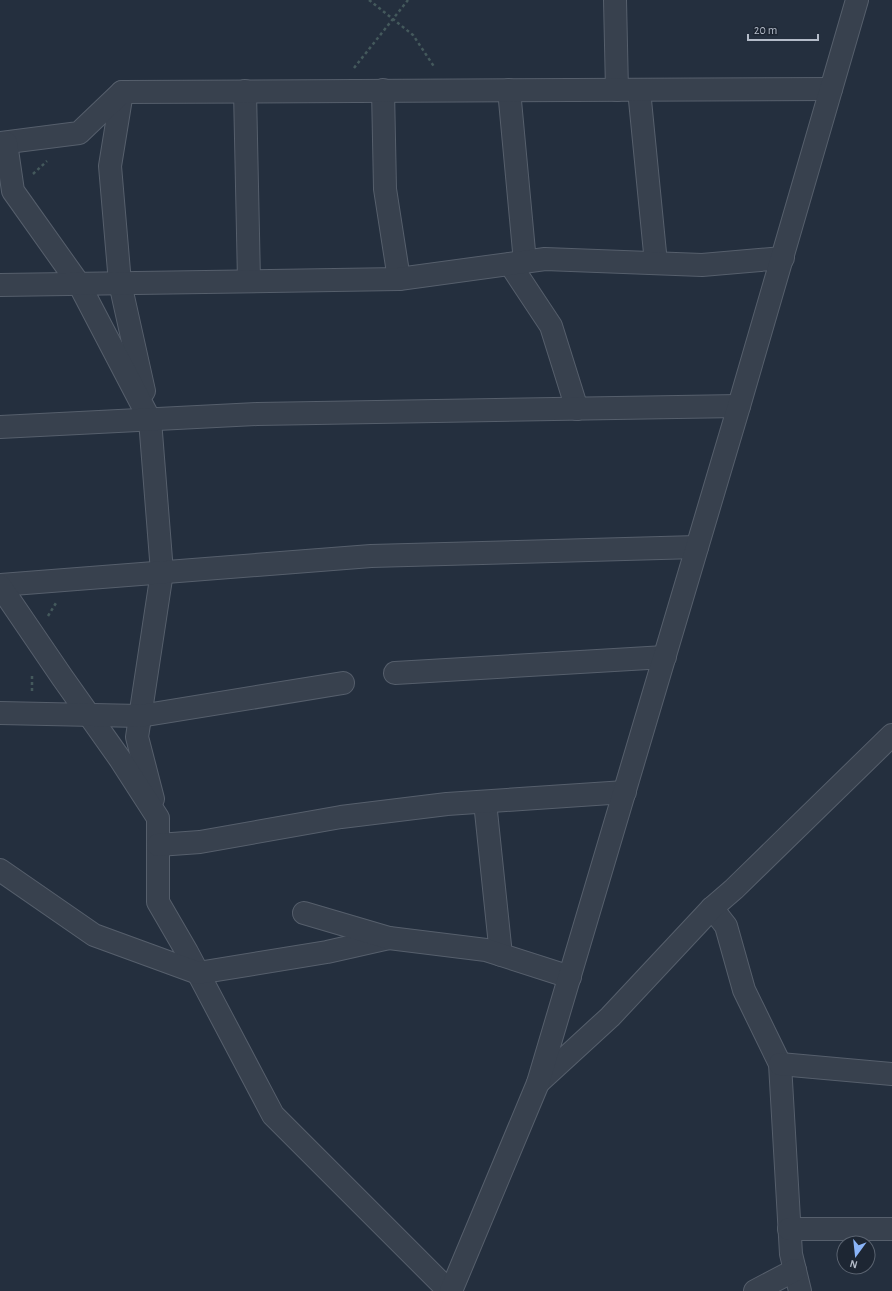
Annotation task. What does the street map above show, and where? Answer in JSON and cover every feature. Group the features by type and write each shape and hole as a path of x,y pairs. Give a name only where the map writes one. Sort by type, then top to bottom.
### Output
{"street":[{"path":"615,0 617,90"},
{"path":"122,92 110,166 120,283 150,420 162,572 137,737 158,818 158,902 198,973 273,1115 450,1291 538,1083 783,258 856,0"},
{"path":"150,420 79,284 13,192 3,143 79,133 122,92 832,89"},
{"path":"383,90 384,189 398,279"},
{"path":"509,90 517,263 551,326 577,409"},
{"path":"639,90 656,263"},
{"path":"245,91 248,281"},
{"path":"0,285 398,279 545,259 702,265 783,258"},
{"path":"0,427 257,414 739,406"},
{"path":"158,818 120,759 0,585 371,556 697,547"},
{"path":"396,673 665,657"},
{"path":"0,713 140,716 343,683"},
{"path":"538,1083 610,1017 712,908 734,889 892,736"},
{"path":"158,845 200,842 348,816 447,804 625,792"},
{"path":"485,802 501,955"},
{"path":"0,870 94,935 198,973 327,952 389,938"},
{"path":"712,908 726,926 744,990 780,1064 791,1254 800,1291"},
{"path":"304,913 389,938 486,950 570,977"},
{"path":"780,1064 892,1074"},
{"path":"789,1229 892,1229"},
{"path":"755,1291 795,1270"}],"path":[{"path":"369,0 413,35 449,90"},
{"path":"336,91 408,0"}]}
